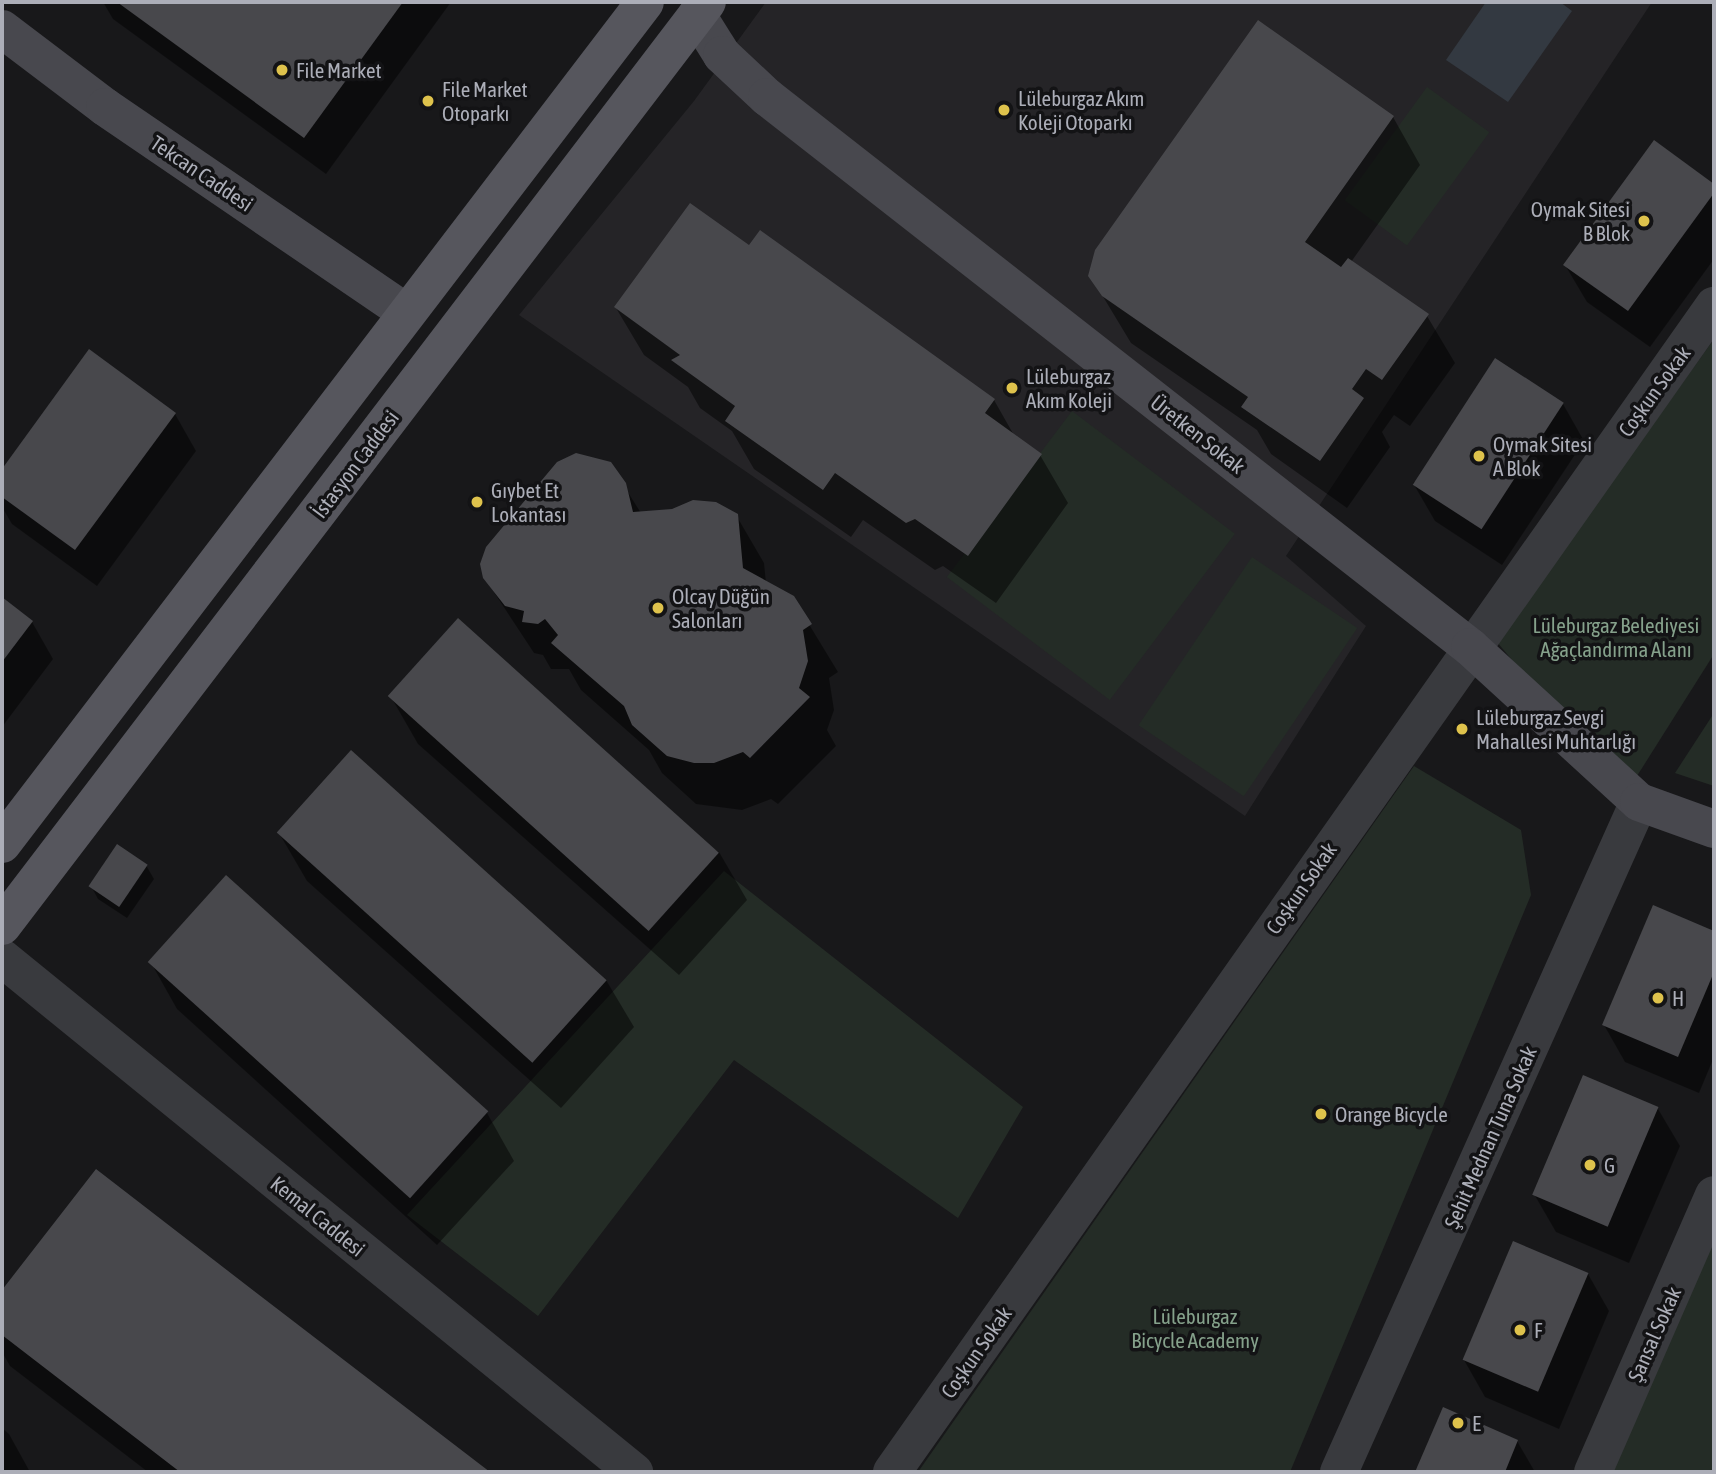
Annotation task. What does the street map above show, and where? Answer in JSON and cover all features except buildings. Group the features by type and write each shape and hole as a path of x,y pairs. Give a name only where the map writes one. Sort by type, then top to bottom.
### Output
{"main road":[{"path":"2,844 645,2"},
{"name":"İstasyon Caddesi","path":"2,926 694,6"}],"street":[{"name":"Üretken Sokak","path":"694,6 722,55 767,97 1470,647 1639,802 1714,829"},
{"name":"Tekcan Caddesi","path":"2,29 106,107 406,312"},
{"name":"Coşkun Sokak","path":"892,1472 1470,647 1714,306"},
{"name":"Şehit Mednan Tuna Sokak","path":"1339,1472 1639,802"},
{"name":"Kemal Caddesi","path":"2,958 634,1472"},
{"name":"Şansal Sokak","path":"1593,1472 1714,1195"}],"shaded area":[{"name":"Lüleburgaz Akım Koleji","path":"766,2 1652,2 1286,556 1366,626 1245,816 519,315 694,101"},
{"path":"1486,2 1560,2 1572,11 1508,102 1446,60"}],"green space":[{"path":"1427,87 1489,132 1407,246 1345,200"},
{"name":"Lüleburgaz Belediyesi Ağaçlandırma Alanı","path":"1714,339 1714,654 1625,795 1497,642"},
{"path":"1072,411 1235,534 1110,700 947,577"},
{"path":"1252,557 1357,628 1244,796 1138,725"},
{"path":"1714,713 1714,786 1675,773"},
{"name":"Lüleburgaz Bicycle Academy","path":"1414,766 1521,830 1531,895 1290,1472 918,1472"},
{"path":"724,871 1023,1107 958,1218 734,1060 538,1316 407,1215"},
{"path":"1714,1233 1714,1472 1611,1472"}],"place":[{"name":"File Market","path":"282,70"},
{"name":"File Market Otoparkı","path":"428,101"},
{"name":"Lüleburgaz Akım Koleji Otoparkı","path":"1004,110"},
{"name":"Oymak Sitesi B Blok","path":"1644,221"},
{"name":"Lüleburgaz Akım Koleji","path":"1012,388"},
{"name":"Oymak Sitesi A Blok","path":"1479,456"},
{"name":"Gıybet Et Lokantası","path":"477,502"},
{"name":"Olcay Düğün Salonları","path":"658,608"},
{"name":"Lüleburgaz Sevgi Mahallesi Muhtarlığı","path":"1462,729"},
{"name":"H","path":"1658,998"},
{"name":"Orange Bicycle","path":"1321,1114"},
{"name":"G","path":"1590,1165"},
{"name":"F","path":"1520,1330"},
{"name":"E","path":"1458,1423"}]}
